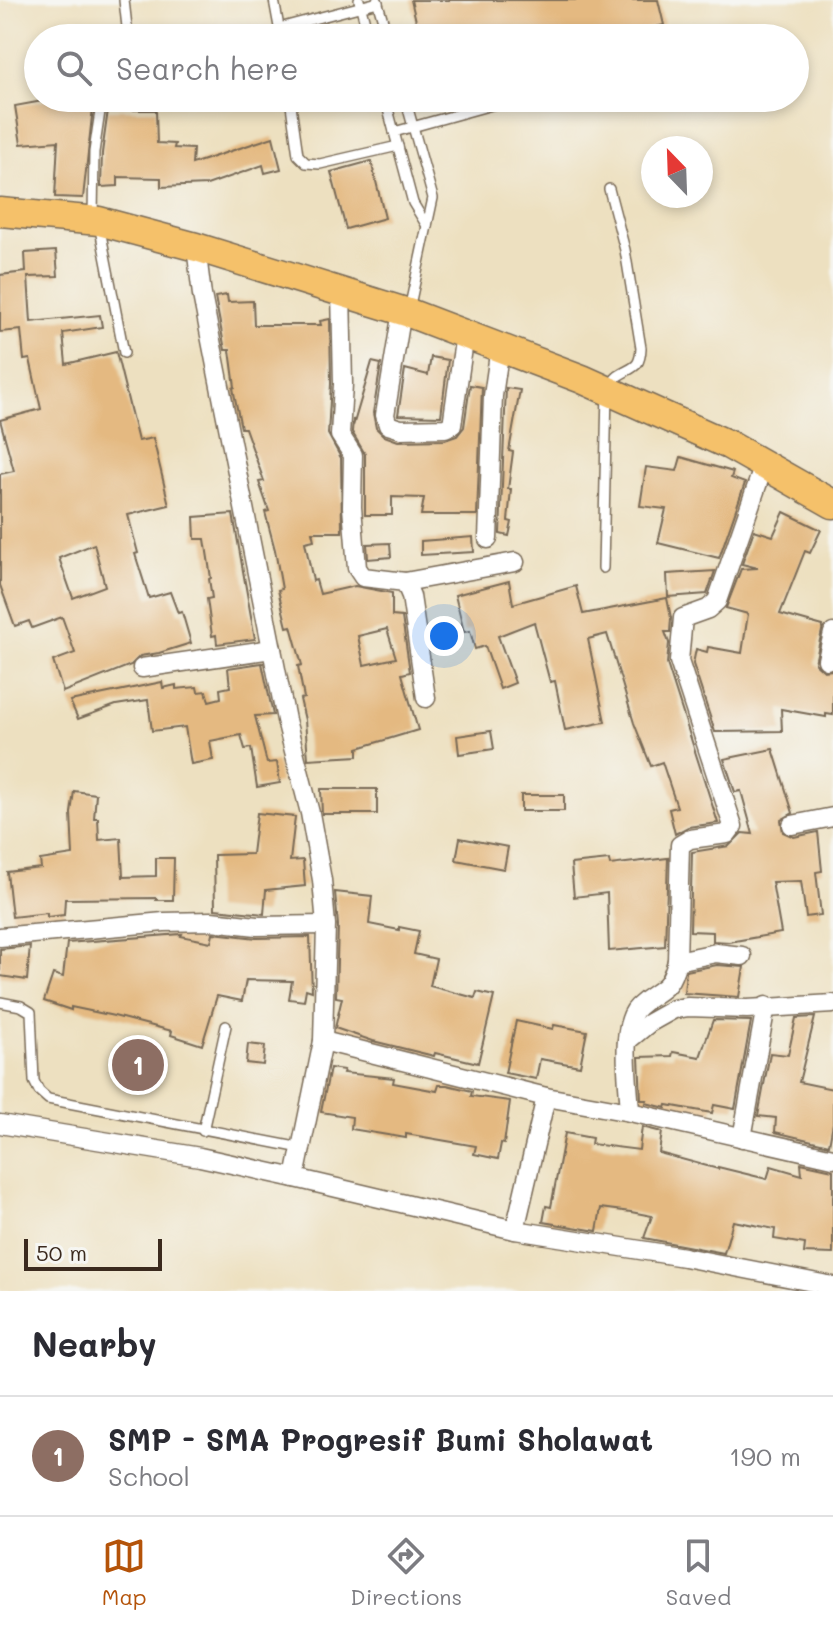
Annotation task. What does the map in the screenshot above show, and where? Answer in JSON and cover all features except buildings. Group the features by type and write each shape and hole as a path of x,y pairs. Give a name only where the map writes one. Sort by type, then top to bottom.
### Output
{"main road":[{"path":"0,212 96,221 196,247 405,312 582,379 729,445 833,504"}],"street":[{"path":"196,247 202,295 286,720 322,880 326,925 323,1041 295,1178"},
{"path":"341,291 343,384 340,435 353,455 352,507 357,568 363,577 405,582 515,562"},
{"path":"405,312 385,415 388,425 401,429 445,428 452,425 465,334"},
{"path":"488,539 493,396 500,347"},
{"path":"630,1112 627,1033 638,1007 668,985 677,961 680,845 690,839 727,834 733,826 679,661 683,618 708,609 717,601 764,465"},
{"path":"405,582 411,596 426,698"},
{"path":"827,660 833,633"},
{"path":"142,668 272,649"},
{"path":"792,825 833,817"},
{"path":"0,937 164,922 326,925"},
{"path":"677,961 716,953 742,956"},
{"path":"627,1033 674,1009 833,1004"},
{"path":"742,1138 766,1006"},
{"path":"323,1041 546,1097 630,1112 833,1158"},
{"path":"515,1230 546,1097"},
{"path":"0,1124 200,1157 515,1230 684,1257 833,1286"}],"lane":[{"path":"124,0 127,24"},
{"path":"274,0 278,24"},
{"path":"304,24 360,3 378,1 384,24"},
{"path":"360,3 365,24"},
{"path":"100,112 94,152 96,221 124,353"},
{"path":"292,112 298,155 306,163 320,164 398,146"},
{"path":"389,112 413,203 427,226"},
{"path":"405,312 433,198 409,112"},
{"path":"394,132 469,112"},
{"path":"603,568 607,392 615,378 634,368 640,361 641,348 625,250 609,189"},
{"path":"0,1002 21,1006 31,1012 34,1081 48,1099 301,1148"},
{"path":"203,1131 226,1026"}],"place":[{"name":"SMP - SMA Progresif Bumi Sholawat","path":"138,1065"}]}
